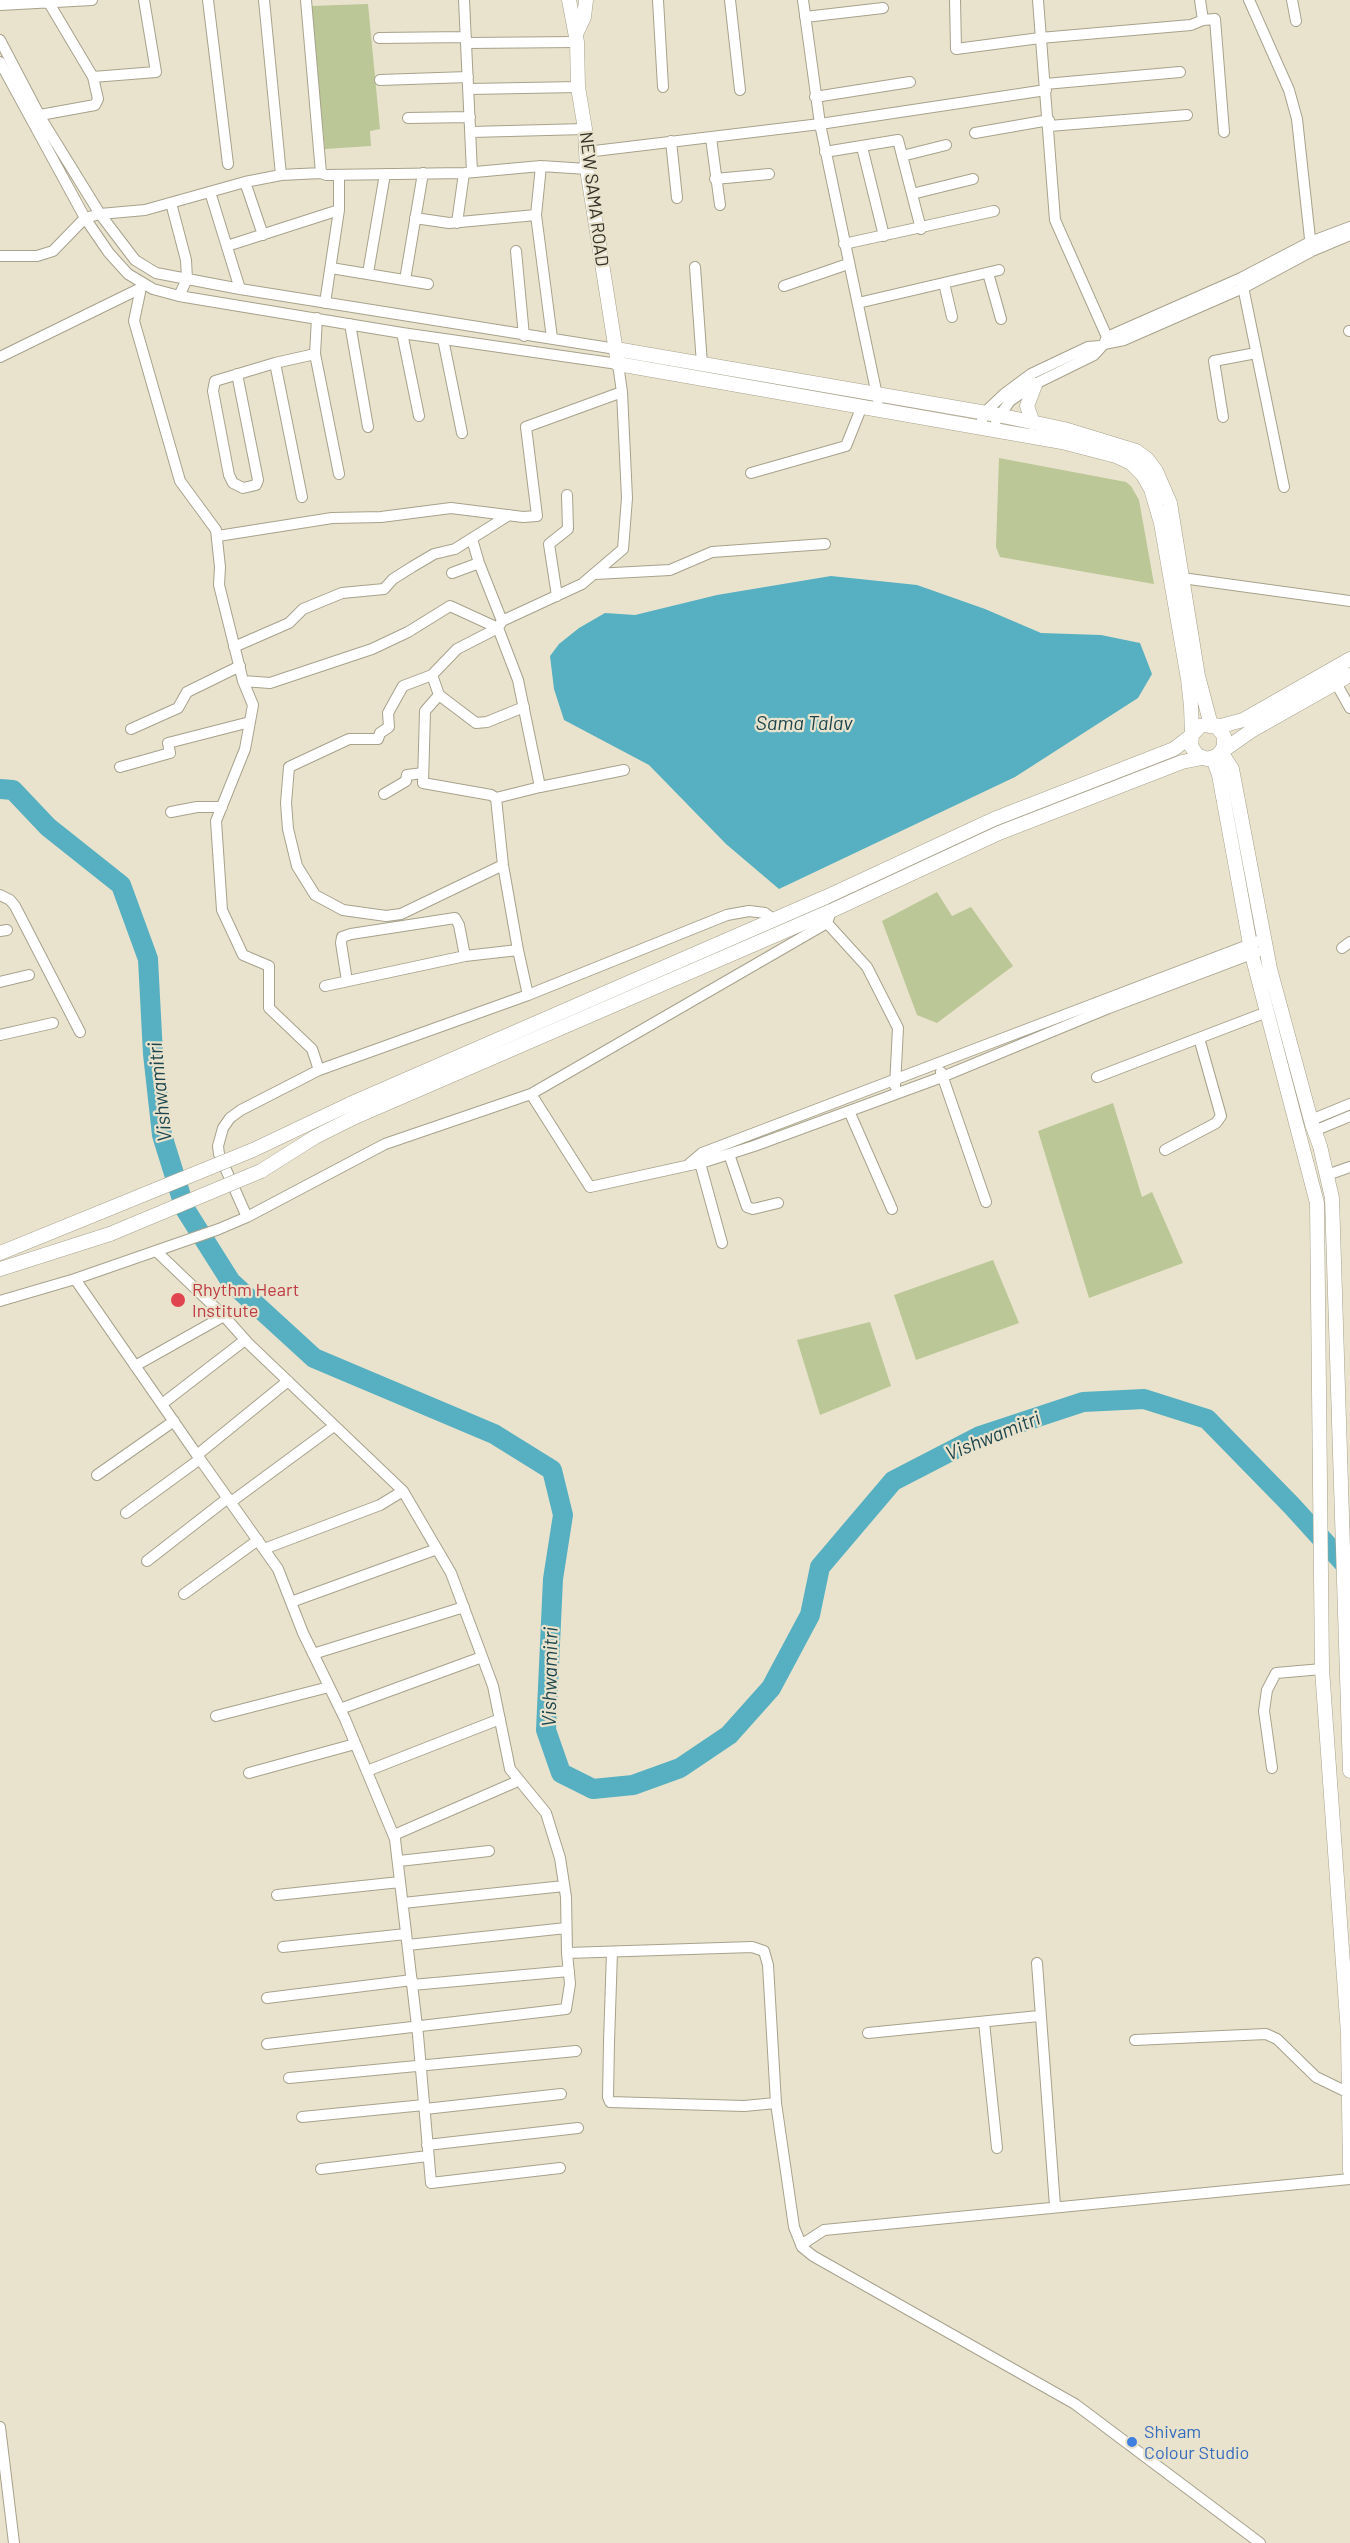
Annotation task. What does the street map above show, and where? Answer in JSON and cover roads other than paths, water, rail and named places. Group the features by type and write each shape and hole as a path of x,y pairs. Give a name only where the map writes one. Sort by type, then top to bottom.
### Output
{"main road":[{"name":"NEW SAMA ROAD","path":"569,0 577,38 578,87 585,129 587,169 618,364"},
{"name":"NEW SAMA ROAD","path":"577,38 584,17 586,0"},
{"path":"616,349 991,414 1120,445 1136,451 1147,459 1156,471 1170,503 1198,676 1211,725"},
{"path":"618,364 1062,442 1116,456 1131,463 1143,475 1151,489 1161,523 1188,679 1193,751 1212,756 1232,770 1265,944 1332,1198 1350,1771"},
{"path":"1033,423 1027,406 1035,384"},
{"path":"0,1253 253,1150 1012,812 1174,749 1200,726 1221,726 1244,720 1350,659"},
{"path":"0,1269 110,1234 261,1171 315,1137 355,1117 829,917 1017,826 1182,762 1212,756 1251,731 1350,675"},
{"path":"1211,725 1217,727 1224,736 1212,756"},
{"path":"1212,756 1219,775 1251,950 1317,1203 1322,1669 1348,2034 1350,2170"},
{"path":"1067,791 1073,804"},
{"path":"1012,812 1017,826"},
{"path":"1296,1122 1312,1123"},
{"path":"1319,1398 1338,1399"}],"street":[{"path":"0,5 92,0"},
{"path":"93,77 156,72 144,0"},
{"path":"208,0 228,164"},
{"path":"264,0 281,175"},
{"path":"306,0 321,172"},
{"path":"457,223 468,173 471,132 464,0"},
{"path":"658,0 663,87"},
{"path":"730,0 740,90"},
{"path":"803,0 819,124 880,409"},
{"path":"955,0 956,49 1191,25 1203,20 1215,19 1224,132"},
{"path":"1038,0 1056,220 1104,343"},
{"path":"1200,0 1203,20"},
{"path":"1249,0 1289,90 1297,119 1311,247"},
{"path":"1292,0 1296,21"},
{"path":"40,115 95,105 98,99 93,77 49,3"},
{"path":"805,17 883,8"},
{"path":"379,38 466,40 577,38"},
{"path":"0,40 40,115 100,214 135,260 156,273 240,290 616,349"},
{"path":"0,62 86,219 109,253 128,274 142,285 179,296 402,333 618,364 622,392 627,498 622,549 582,584 457,649 432,675 403,686 388,713 389,727 380,733 378,739 349,739 289,767 286,803 288,829 297,866 315,895 343,910 386,916 400,914 504,865"},
{"path":"586,152 819,124 1045,87 1180,72"},
{"path":"380,80 468,77"},
{"path":"815,97 910,82"},
{"path":"469,89 578,87"},
{"path":"975,133 1049,123 1187,115"},
{"path":"408,118 470,117"},
{"path":"471,132 585,129"},
{"path":"711,138 720,205"},
{"path":"825,152 898,140 921,229"},
{"path":"671,141 677,198"},
{"path":"902,156 946,145"},
{"path":"862,147 884,236"},
{"path":"0,256 37,256 53,251 86,219 100,214 145,210 245,182 281,175 321,172 339,175 468,173 541,165 587,169"},
{"path":"541,165 536,214 552,338"},
{"path":"405,280 423,173"},
{"path":"368,273 385,174"},
{"path":"715,179 769,174"},
{"path":"325,303 339,210 339,175"},
{"path":"912,194 973,179"},
{"path":"245,182 263,235"},
{"path":"210,192 240,290"},
{"path":"171,203 186,260 187,279 179,296"},
{"path":"227,246 339,210"},
{"path":"844,244 921,229 994,211"},
{"path":"415,218 457,223 536,214"},
{"path":"987,429 991,414 1004,394 1031,374 1088,347 1104,343 1242,283 1350,227"},
{"path":"1311,247 1350,236"},
{"path":"516,251 524,336"},
{"path":"784,286 848,264"},
{"path":"695,267 702,364"},
{"path":"331,268 428,284"},
{"path":"858,303 994,272 1001,319"},
{"path":"944,283 952,317"},
{"path":"1242,283 1284,487"},
{"path":"0,357 142,285"},
{"path":"142,285 135,321 180,481 218,536 219,585 243,681 253,705 245,749 216,821 222,910 243,955 269,966 269,1008 312,1049 319,1070"},
{"path":"317,318 315,354 339,474"},
{"path":"420,335 422,318"},
{"path":"350,324 369,427"},
{"path":"402,333 419,416"},
{"path":"443,339 462,433"},
{"path":"991,414 1035,384 1094,355 1104,343"},
{"path":"1223,417 1214,361 1256,353"},
{"path":"237,374 258,480 256,485 243,488 233,483 230,475 213,392 215,381 237,374 275,363 315,354"},
{"path":"275,363 302,497"},
{"path":"218,536 322,520 381,518 452,508 537,516 526,427 622,392"},
{"path":"751,473 846,446 862,406"},
{"path":"557,596 549,544 568,529 567,495"},
{"path":"234,647 289,624 303,609 342,593 384,589 393,579 435,554 455,549 509,515"},
{"path":"472,539 478,563 519,680 540,787"},
{"path":"595,574 670,570 712,552 825,544"},
{"path":"452,573 478,563"},
{"path":"1182,578 1350,601"},
{"path":"243,681 270,683 372,649 408,632 450,606 500,625"},
{"path":"131,729 178,708 188,692 240,666"},
{"path":"432,675 439,695 476,723 487,723 524,707"},
{"path":"1336,683 1350,708"},
{"path":"439,695 425,711 423,783 491,795 496,798 624,770"},
{"path":"120,767 170,753 168,744 250,722"},
{"path":"384,794 406,781 407,775 423,773"},
{"path":"496,798 504,865 528,995"},
{"path":"171,812 197,807 222,807"},
{"path":"0,896 10,900 15,906 80,1032"},
{"path":"247,1217 219,1154 219,1137 223,1128 230,1118 241,1110 319,1070 528,995 727,915 749,911 765,913 773,920"},
{"path":"0,1301 75,1279 219,1228 247,1217 385,1144 531,1094 829,917 867,967 898,1028 895,1094"},
{"path":"347,981 341,943 342,937 351,934 455,918 459,925 465,957"},
{"path":"531,1094 590,1187 695,1164 849,1111 942,1077 1045,1028 1107,1003 1265,944"},
{"path":"325,986 465,957 518,950"},
{"path":"0,982 29,975"},
{"path":"1097,1077 1267,1012"},
{"path":"0,1035 53,1023"},
{"path":"695,1164 702,1153 938,1063 1045,1028"},
{"path":"1165,1150 1216,1123 1221,1116 1199,1038"},
{"path":"938,1063 986,1202"},
{"path":"1312,1123 1350,1104"},
{"path":"849,1111 892,1209"},
{"path":"1312,1123 1350,1116"},
{"path":"729,1154 747,1207 753,1209 778,1203"},
{"path":"695,1164 723,1243"},
{"path":"1327,1174 1350,1167"},
{"path":"159,1250 245,1340 403,1491 451,1573 493,1686 510,1769 546,1813 560,1858 564,1886 570,1984 566,2009 267,2044"},
{"path":"75,1279 278,1569 313,1654 340,1709 394,1835 399,1861 417,2027 431,2183 560,2168"},
{"path":"135,1366 224,1316"},
{"path":"162,1404 245,1340"},
{"path":"126,1513 199,1457 288,1381"},
{"path":"98,1475 174,1421"},
{"path":"147,1561 334,1426"},
{"path":"184,1594 261,1545 380,1505 403,1491"},
{"path":"291,1602 437,1549"},
{"path":"313,1654 464,1607"},
{"path":"340,1709 482,1657"},
{"path":"1272,1768 1264,1711 1267,1690 1276,1673 1322,1669"},
{"path":"216,1716 329,1687"},
{"path":"367,1771 500,1719"},
{"path":"249,1773 355,1744"},
{"path":"394,1835 518,1781"},
{"path":"399,1861 489,1851"},
{"path":"277,1895 400,1882"},
{"path":"403,1903 564,1886"},
{"path":"408,1945 566,1928"},
{"path":"282,1947 406,1934"},
{"path":"567,1953 752,1947 764,1951 768,1965 776,2103 794,2227 801,2245 813,2256 1075,2404 1249,2537 1260,2543"},
{"path":"612,1952 608,2097 610,2102 615,2104 744,2106 776,2103"},
{"path":"1037,1963 1055,2206"},
{"path":"267,1998 412,1983 569,1971"},
{"path":"868,2033 1040,2016"},
{"path":"984,2022 997,2148"},
{"path":"1135,2040 1266,2034 1276,2039 1316,2077 1349,2093"},
{"path":"289,2078 576,2051"},
{"path":"302,2117 561,2094"},
{"path":"321,2169 428,2150 578,2128"},
{"path":"801,2245 824,2230 1350,2179"},
{"path":"0,2427 14,2543"}],"water":[{"name":"Sama Talav","path":"831,576 917,585 985,609 1041,633 1101,635 1140,643 1152,674 1138,698 1015,777 779,889 726,844 649,765 564,720 554,689 550,656 559,644 579,628 605,613 635,615 717,595"}],"waterway":[{"name":"Vishwamitri","path":"0,789 13,790 48,827 121,885 148,959 153,1054 162,1135 185,1209 231,1282 314,1358 494,1434 552,1470 563,1515 553,1579 546,1730 561,1773 593,1789 633,1785 680,1768 729,1735 771,1688 810,1615 820,1567 893,1481 980,1436 1083,1402 1144,1399 1207,1419 1292,1506 1350,1570"}],"place":[{"name":"Rhythm Heart Institute","path":"178,1300"},
{"name":"Shivam Colour Studio","path":"1132,2442"}]}
